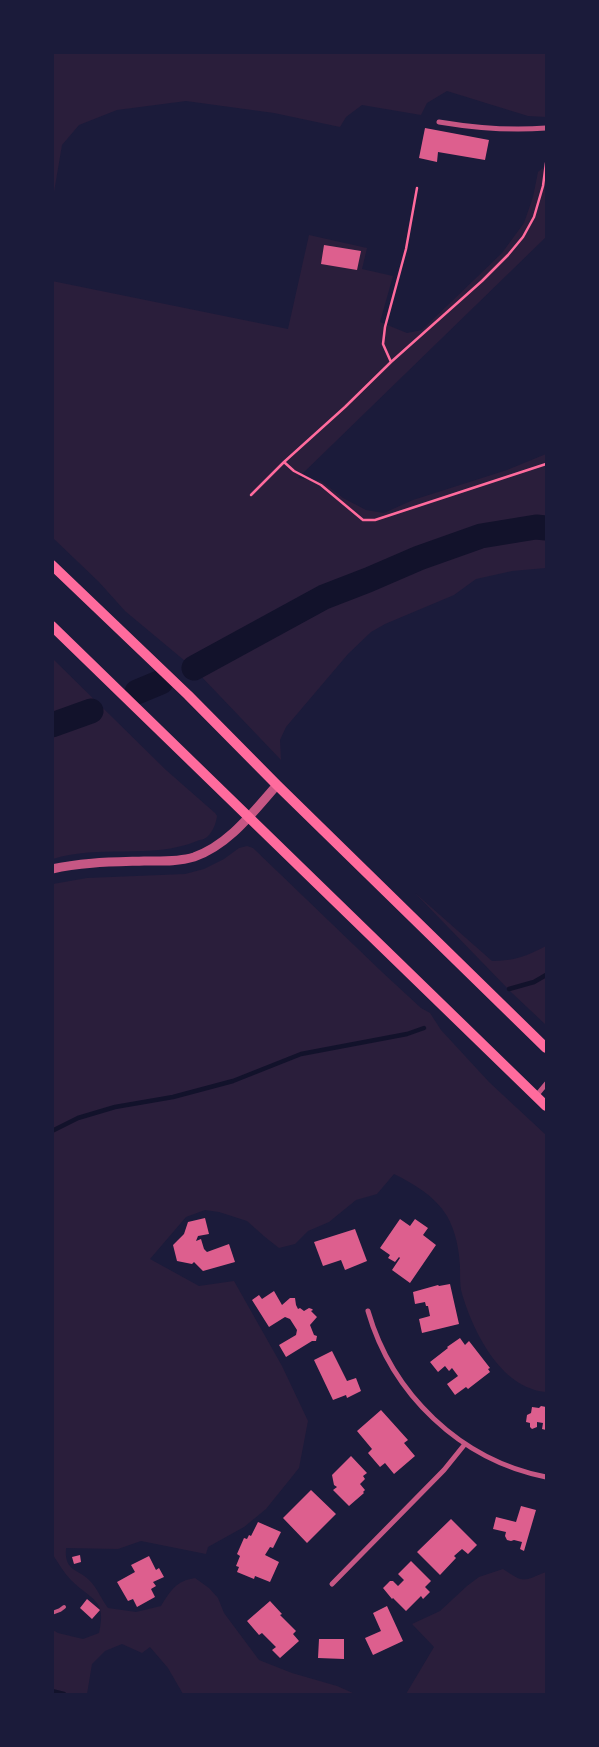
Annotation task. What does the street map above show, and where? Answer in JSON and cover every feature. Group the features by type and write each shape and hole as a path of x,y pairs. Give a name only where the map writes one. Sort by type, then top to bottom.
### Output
{"main road":[{"path":"52,565 188,695 546,1048"},
{"path":"52,626 546,1106"}],"street":[{"path":"439,122 464,127 514,130 546,128"},
{"path":"52,869 87,864 162,861 193,857 222,841 248,818 278,785"},
{"path":"535,1096 546,1084"},
{"path":"368,1311 381,1348 406,1388 432,1418 465,1444 501,1463 546,1477"},
{"path":"332,1584 444,1470 465,1444"}],"lane":[{"path":"52,1613 64,1607"}],"path":[{"path":"251,495 391,362 482,281 523,237 538,205 546,163"},
{"path":"391,362 383,344 385,327 406,249 416,188"},
{"path":"284,462 294,471 321,485 362,520 375,520 546,464"}],"shaded area":[{"path":"53,52 546,53 546,117 528,116 447,91 427,103 421,115 362,105 346,117 340,127 274,113 186,101 117,110 79,125 62,145 53,198"},
{"path":"546,165 546,237 298,478 321,481 343,498 366,510 384,513 413,500 507,470 546,454 546,519 487,525 420,547 307,600 269,623 204,656 191,666 125,611 99,582 53,538 52,281 288,329 309,235 367,248 362,269 393,276 380,322 407,333 422,330 502,253 524,223 533,197 538,172"},
{"path":"524,533 546,533 546,568 512,571 476,579 454,595 385,624 371,632 348,654 286,727 280,740 281,760 198,673 255,644 323,604 413,571 453,553"},
{"path":"53,659 166,770 215,813 217,816 215,824 207,837 179,847 162,850 88,853 53,859 53,732 85,719 91,711 82,709 53,718"},
{"path":"247,846 253,848 382,972 421,1008 430,1013 441,1030 489,1082 546,1135 546,1392 530,1388 515,1380 502,1369 490,1354 472,1322 461,1290 458,1247 453,1228 447,1216 430,1197 416,1186 394,1174 377,1194 356,1200 329,1222 308,1231 295,1244 279,1248 247,1221 219,1212 205,1210 186,1217 150,1259 199,1286 234,1281 282,1366 308,1421 299,1468 266,1509 244,1527 208,1547 206,1554 141,1541 118,1549 66,1548 67,1561 73,1569 93,1584 108,1608 136,1612 161,1606 175,1587 183,1581 195,1578 209,1588 218,1598 224,1613 259,1660 292,1673 337,1686 355,1694 183,1694 168,1668 150,1647 142,1653 122,1644 105,1651 92,1664 87,1694 53,1694 53,1630 83,1639 99,1633 101,1613 96,1602 68,1577 53,1555 53,884 87,878 185,874 204,869 224,859 239,848"},
{"path":"415,893 492,961 520,957 546,946 546,1025 511,992"},
{"path":"503,1569 524,1580 546,1572 546,1694 406,1694 434,1647 412,1624 440,1611 479,1577"}],"building":[{"path":"425,128 489,140 485,160 438,152 437,162 419,158"},
{"path":"324,245 361,251 357,270 321,264"},
{"path":"205,1218 209,1234 198,1236 196,1241 201,1239 207,1252 229,1244 235,1262 203,1271 194,1262 192,1264 177,1261 173,1245 184,1234 188,1222"},
{"path":"400,1219 410,1226 415,1219 428,1228 423,1235 436,1245 410,1283 392,1270 400,1258 395,1262 388,1258 390,1255 380,1248"},
{"path":"355,1229 367,1261 345,1270 341,1260 323,1266 314,1242"},
{"path":"450,1284 459,1324 422,1333 419,1319 430,1316 428,1306 426,1306 425,1302 415,1304 413,1292 438,1285"},
{"path":"274,1291 282,1305 290,1298 295,1298 298,1309 300,1308 304,1311 309,1308 312,1309 311,1311 317,1317 310,1325 314,1335 317,1336 316,1341 312,1341 286,1357 279,1345 296,1335 297,1330 290,1319 285,1317 269,1327 252,1300 259,1295 262,1299"},
{"path":"460,1338 465,1345 469,1341 490,1368 488,1369 490,1372 468,1389 466,1387 455,1395 447,1384 458,1376 452,1368 449,1371 445,1366 438,1372 430,1362"},
{"path":"332,1351 347,1381 356,1378 361,1391 347,1398 346,1395 333,1400 314,1360"},
{"path":"541,1406 546,1407 546,1430 542,1429 543,1423 537,1422 537,1427 532,1429 530,1423 526,1422 527,1415 531,1413 532,1407 539,1408"},
{"path":"381,1410 408,1440 404,1443 415,1456 394,1474 385,1463 380,1467 368,1453 372,1449 357,1431"},
{"path":"351,1456 367,1473 363,1476 365,1479 360,1484 365,1490 364,1493 349,1506 333,1490 337,1487 334,1485 332,1475"},
{"path":"311,1490 336,1514 307,1543 283,1518"},
{"path":"521,1506 536,1510 524,1551 520,1549 522,1542 507,1540 506,1532 493,1529 496,1517 516,1522"},
{"path":"451,1519 477,1545 468,1554 462,1549 454,1556 456,1558 440,1575 417,1552"},
{"path":"258,1522 281,1532 273,1548 270,1547 265,1555 279,1562 270,1582 255,1576 254,1579 237,1572 239,1567 236,1566 240,1556 237,1554 244,1538 247,1539 249,1535 251,1536"},
{"path":"80,1555 81,1562 74,1564 72,1557"},
{"path":"149,1556 156,1570 159,1568 164,1577 153,1582 156,1586 151,1589 155,1597 137,1607 133,1599 128,1601 117,1582 135,1572 131,1565"},
{"path":"411,1561 431,1581 425,1587 430,1592 423,1599 421,1596 406,1611 383,1588 390,1581 393,1581 398,1586 404,1580 398,1574"},
{"path":"87,1599 100,1610 92,1619 80,1608"},
{"path":"270,1601 282,1614 280,1615 296,1631 293,1634 299,1641 280,1658 272,1650 276,1647 262,1633 259,1635 247,1621"},
{"path":"387,1606 403,1641 373,1655 365,1638 381,1631 373,1613"},
{"path":"319,1639 344,1639 344,1659 318,1658"}],"waterway":[{"path":"194,668 324,597 419,558 481,536 536,527 546,528"},
{"path":"137,692 161,682"},
{"path":"52,725 91,711"},
{"path":"509,989 534,982 546,975"},
{"path":"52,1131 78,1118 115,1107 173,1097 233,1081 301,1054 407,1034 424,1028"},
{"path":"52,1691 64,1694"}]}
